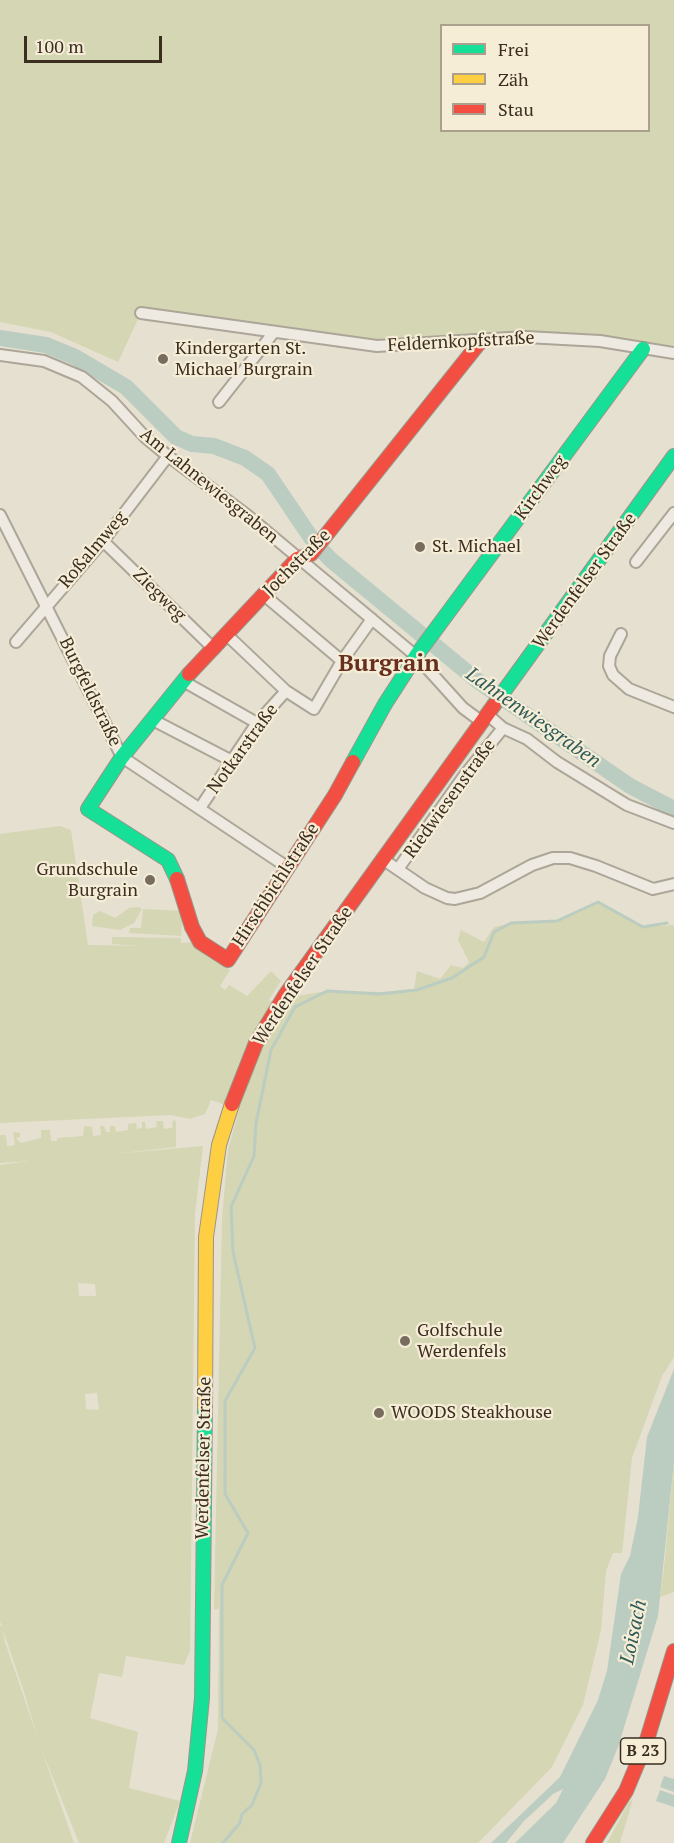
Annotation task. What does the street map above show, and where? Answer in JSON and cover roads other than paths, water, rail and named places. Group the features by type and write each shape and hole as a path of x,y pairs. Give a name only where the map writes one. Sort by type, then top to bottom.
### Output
{"street":[{"name":"Feldernkopfstraße","path":"141,313 377,346 480,342 526,337 561,338 674,353"},
{"path":"219,402 274,332"},
{"name":"Jochstraße","path":"88,809 122,757 183,681 297,559 311,554 323,541 480,342"},
{"name":"Kirchweg","path":"425,645 643,349"},
{"name":"Am Lahnewiesgraben","path":"0,355 44,361 82,377 112,401 145,436 168,456 247,514 297,559 372,619 425,645 464,708 485,719"},
{"name":"Roßalmweg","path":"16,642 103,541 168,456"},
{"name":"Werdenfelser Straße","path":"179,1843 195,1771 202,1698 206,1237 219,1145 238,1087 256,1043 286,994 674,456"},
{"path":"636,562 674,513"},
{"name":"Burgfeldstraße","path":"0,514 122,757 287,867"},
{"name":"Ziegweg","path":"103,541 214,649"},
{"path":"264,595 342,661"},
{"name":"Notkarstraße","path":"227,634 286,691 314,709 342,661 372,619"},
{"path":"621,634 610,656 609,666 613,675 629,689 657,703 674,707"},
{"name":"Hirschbichlstraße","path":"88,809 168,860 174,870 192,927 200,942 228,960 335,795 385,704 425,645"},
{"path":"183,681 257,723"},
{"name":"Notkarstraße","path":"200,808 230,760 257,723 286,691"},
{"name":"Riedwiesenstraße","path":"485,719 528,739 557,762 627,805 674,823"},
{"path":"153,720 230,760"},
{"name":"Riedwiesenstraße","path":"398,869 464,776 503,728"},
{"path":"384,860 425,888 447,898 455,899 480,893 532,865 553,858 570,858 596,866 653,889 674,884"},
{"name":"B 23","path":"593,1843 626,1791 646,1743 674,1651"}],"water":[{"name":"Loisach","path":"674,1369 674,1461 658,1616 618,1747 605,1779 563,1843 515,1843 556,1803 563,1789 553,1794 523,1822 506,1843 491,1843 560,1777 598,1700 607,1671 621,1574 630,1556 638,1517 647,1437"},
{"path":"664,1776 674,1779 674,1792 660,1787"},
{"path":"660,1790 674,1795 674,1807 656,1801"}],"waterway":[{"name":"Lahnenwiesgraben","path":"0,338 46,345 75,357 126,387 176,437 192,444 214,446 245,458 268,474 314,542 331,560 479,682 630,786 674,809"},
{"path":"223,1843 240,1823 242,1814 252,1805 261,1783 260,1765 254,1750 222,1718 222,1585 248,1533 225,1494 225,1401 255,1348 233,1252 231,1207 254,1156 256,1123 271,1050 295,1007 327,991 379,994 417,990 452,978 484,957 494,932 511,923 557,921 598,902 643,927 667,923"}],"place":[{"name":"Kindergarten St. Michael Burgrain","path":"163,359"},
{"name":"St. Michael","path":"420,547"},
{"name":"Grundschule Burgrain","path":"150,880"},
{"name":"Golfschule Werdenfels","path":"405,1341"},
{"name":"WOODS Steakhouse","path":"379,1413"}],"district":[{"name":"Burgrain","path":"389,664"}]}
